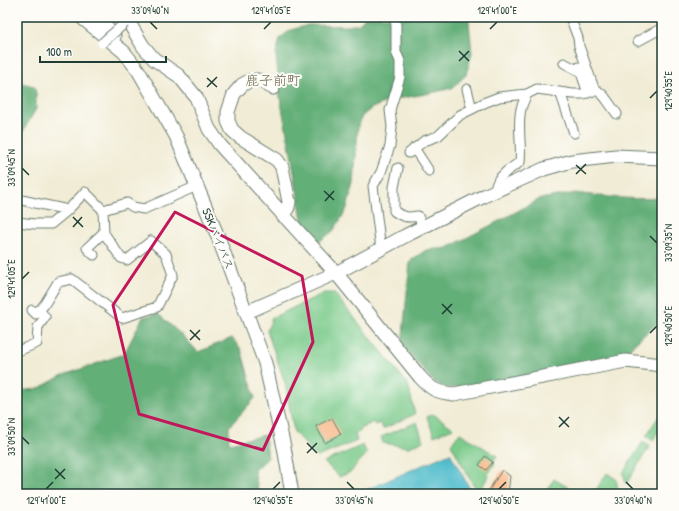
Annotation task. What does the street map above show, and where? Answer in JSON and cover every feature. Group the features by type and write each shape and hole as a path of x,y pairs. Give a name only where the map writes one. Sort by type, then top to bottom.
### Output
{"street":[{"name":"SSKバイパス","path":"81,17 124,52 138,70 176,136 218,237 265,363 284,447 292,494"},
{"path":"99,17 124,52"},
{"path":"381,249 373,186 382,172 390,146 392,127 390,110 400,77 400,61 396,52 396,25 394,17"},
{"path":"570,17 578,38 578,46 592,92"},
{"path":"102,43 127,20 143,46 154,59 179,76 196,97 209,130 220,145 336,273 430,388 443,393 454,394 626,361 662,365"},
{"path":"638,41 662,28"},
{"path":"564,63 580,69 592,92"},
{"path":"273,88 258,80 249,81 242,85 234,94 228,112 228,121 232,130 240,137 280,162 289,202 283,216"},
{"path":"467,89 472,109"},
{"path":"429,171 411,151 424,141 438,136 460,115 499,97 527,94 537,89 578,94 597,90 604,96 617,114"},
{"path":"560,92 574,133"},
{"path":"493,192 499,179 520,162 521,108 527,94"},
{"path":"247,312 336,273 493,192 544,169 572,161 616,156 662,158"},
{"path":"398,168 394,186 394,210 400,215 409,218 418,216 423,227"},
{"path":"103,210 127,203 133,207 144,209 197,186"},
{"path":"17,222 51,224 68,210 85,192 103,210 104,233 121,258 127,260 151,241 166,254 173,274 157,307 122,318 72,280 58,282 44,306 36,310 45,317 38,327 37,343 18,351"},
{"path":"17,200 68,210"},
{"path":"94,255 87,248 104,232"}],"highlighted area":[{"path":"175,212 302,276 313,342 263,450 139,414 113,305"}],"green space":[{"path":"366,17 467,17 469,22 472,53 466,75 452,88 391,100 372,108 362,116 358,127 354,184 346,211 333,231 316,244 308,243 303,226 280,98 276,55 280,38 291,30 308,25 347,26 359,24"},
{"path":"17,82 34,86 36,93 36,109 17,139"},
{"path":"576,193 619,198 662,198 662,320 620,357 470,387 446,388 433,381 402,345 410,261 426,250 447,248 540,199"},
{"path":"324,293 334,293 408,384 415,414 383,429 380,423 375,425 373,422 360,429 361,431 355,434 357,441 317,457 294,432 285,383 267,331 272,318"},
{"path":"158,314 184,337 198,352 232,338 241,349 255,398 229,427 229,443 265,435 268,458 254,470 259,494 17,494 17,391 38,389 61,376 124,354 143,317"},
{"path":"662,411 660,426 653,441 646,436"},
{"path":"433,414 453,428 434,436 427,417"},
{"path":"417,422 423,441 409,447 383,443 381,437"},
{"path":"460,433 497,456 493,461 495,463 487,476 488,477 480,490 473,485 451,444"},
{"path":"643,442 650,446 626,484 623,473"},
{"path":"363,445 367,454 351,472 339,477 324,462"},
{"path":"607,473 616,479 619,494 589,494 596,490"},
{"path":"554,479 579,494 556,494 547,489"}],"water":[{"path":"450,453 473,494 357,494"}],"building":[{"path":"332,418 341,434 325,443 316,426"},
{"path":"485,456 493,462 486,470 479,465"},
{"path":"502,470 510,476 508,494 495,494 489,490"}],"district":[{"name":"鹿子前町","path":"273,80"}]}
